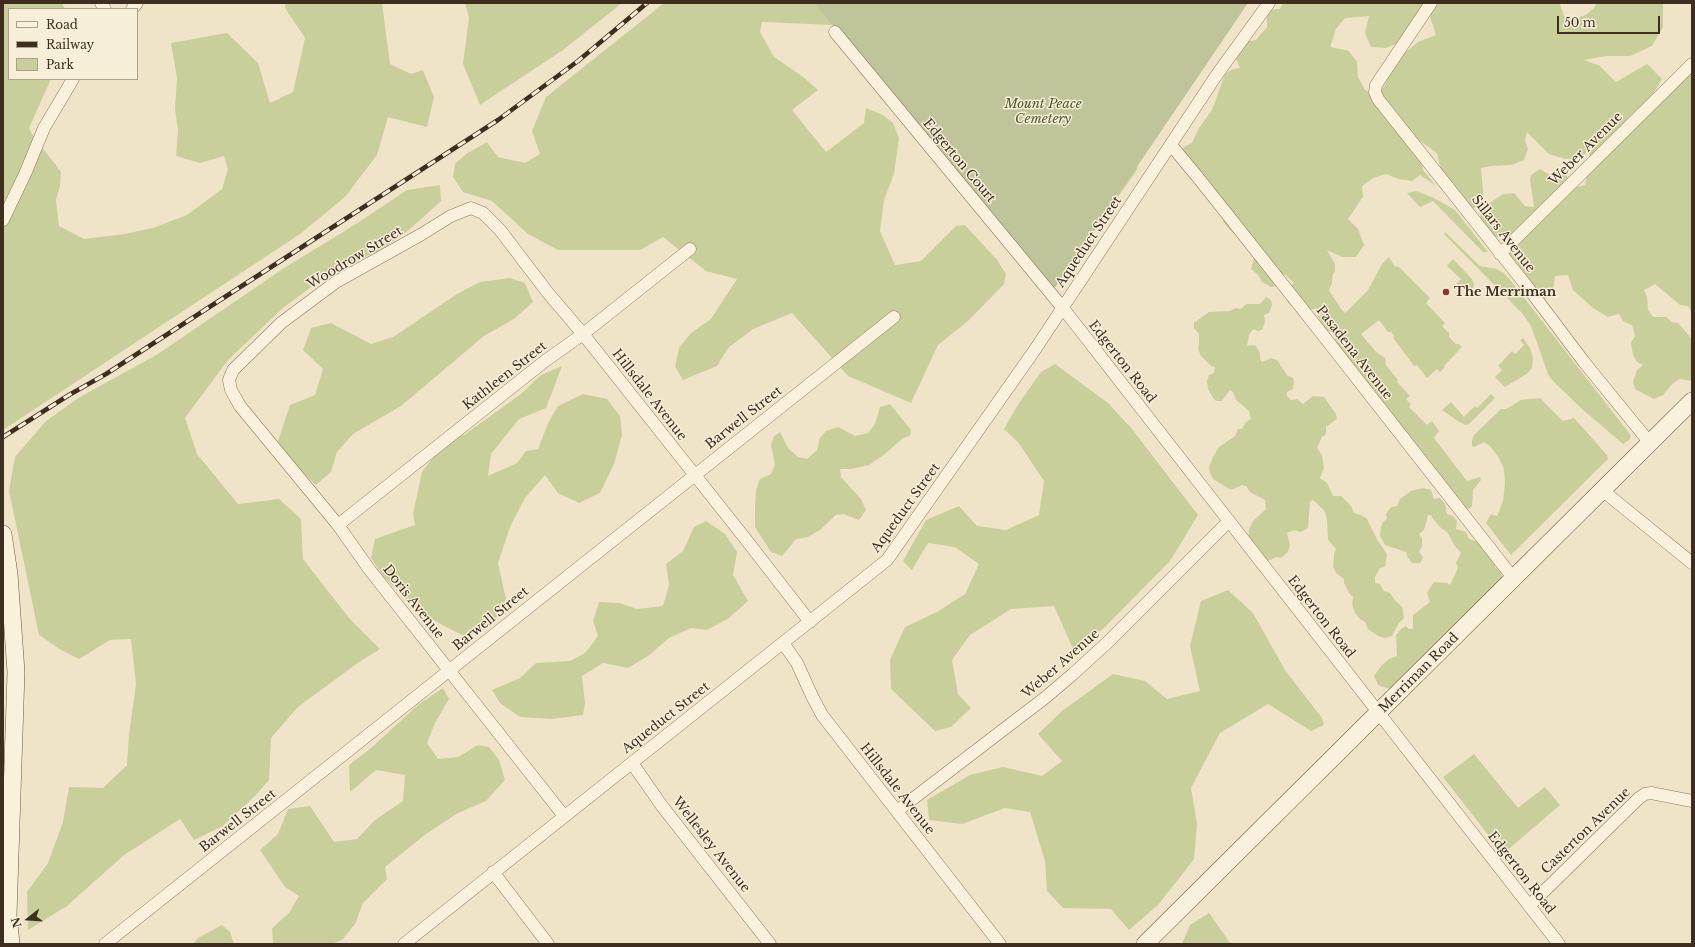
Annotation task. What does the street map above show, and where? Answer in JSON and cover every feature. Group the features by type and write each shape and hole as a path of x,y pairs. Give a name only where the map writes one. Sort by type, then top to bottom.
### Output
{"main road":[{"name":"Merriman Road","path":"1145,944 1692,401"},
{"path":"3,534 10,581 16,672 8,908 11,944"}],"street":[{"name":"Aqueduct Street","path":"404,944 887,560 1034,351 1218,72 1269,3"},
{"name":"Sillars Avenue","path":"1431,3 1376,85 1375,92 1378,99 1650,443"},
{"name":"Edgerton Court","path":"835,32 1062,308"},
{"name":"Weber Avenue","path":"1500,254 1692,64"},
{"path":"3,220 25,174 44,128 72,80"},
{"name":"Pasadena Avenue","path":"1171,145 1300,306 1514,579"},
{"name":"Woodrow Street","path":"240,406 231,390 229,380 233,370 272,330 336,282 451,216 471,208 483,213 510,244"},
{"name":"Hillsdale Avenue","path":"510,244 695,475 810,622"},
{"name":"Kathleen Street","path":"338,525 545,361 583,334 690,249"},
{"name":"Edgerton Road","path":"1062,308 1529,906 1556,943"},
{"name":"Barwell Street","path":"105,944 894,317"},
{"name":"Doris Avenue","path":"240,406 338,525 369,569 564,816"},
{"path":"1602,490 1692,563"},
{"name":"Weber Avenue","path":"898,811 1046,697 1073,674 1108,642 1229,521"},
{"name":"Hillsdale Avenue","path":"783,643 797,663 822,715 1000,944"},
{"name":"Wellesley Avenue","path":"632,763 662,806 770,944"},
{"name":"Casterton Avenue","path":"1529,906 1639,798 1651,793 1692,801"},
{"path":"493,872 548,944"}],"green space":[{"path":"3,3 62,3 64,8 8,8 8,80 51,80 29,128 61,172 60,186 56,200 59,226 84,239 124,234 153,228 187,215 222,189 228,169 224,156 200,163 176,156 178,130 175,109 177,78 171,43 227,33 258,63 270,103 293,92 305,38 285,8 286,3 382,3 390,64 411,74 423,70 434,97 427,127 388,117 377,155 345,197 300,234 3,430"},
{"path":"465,3 622,3 563,50 480,105 463,64 469,18"},
{"path":"664,3 881,3 1141,151 1137,170 1072,262 917,128 833,25 762,22 760,32 774,57 802,76 818,90 792,110 826,152 864,123 866,108 883,115 893,123 899,138 894,174 884,200 880,231 895,265 921,261 956,226 965,225 997,260 1006,274 1004,284 968,321 938,345 911,403 848,376 792,313 753,329 728,348 717,366 683,380 675,366 679,348 691,333 711,319 737,279 706,271 663,237 640,250 558,250 528,234 492,201 463,192 453,177 455,164 466,154 487,142 498,157 525,163 540,154 532,131 546,97"},
{"name":"Mount Peace Cemetery","path":"814,3 1248,3 1052,292"},
{"path":"1283,3 1423,3 1411,25 1398,43 1386,48 1371,47 1365,33 1369,16 1345,18 1336,29 1330,47 1349,51 1357,62 1358,77 1365,90 1377,94 1385,85 1394,62 1418,42 1436,35 1430,17 1432,3 1561,3 1560,5 1566,21 1586,15 1595,7 1596,3 1663,3 1663,27 1652,46 1630,56 1606,56 1584,60 1600,66 1616,82 1647,64 1662,79 1649,101 1661,104 1667,93 1692,68 1692,313 1688,306 1680,305 1655,284 1644,290 1647,297 1648,310 1653,317 1666,317 1672,322 1678,323 1692,339 1692,381 1679,379 1671,385 1663,395 1654,399 1635,389 1633,381 1637,370 1643,365 1637,362 1633,355 1631,343 1635,336 1632,325 1623,321 1619,314 1608,317 1593,308 1573,290 1568,275 1555,276 1553,290 1544,300 1513,269 1504,243 1503,235 1491,240 1479,218 1488,204 1503,194 1514,193 1525,206 1534,207 1530,180 1531,175 1540,169 1550,175 1562,168 1572,185 1577,187 1585,185 1590,160 1589,151 1580,158 1565,159 1549,154 1527,132 1525,140 1528,149 1524,160 1511,165 1481,168 1484,201 1477,208 1464,208 1441,169 1437,153 1417,139 1423,170 1436,186 1420,175 1412,181 1398,179 1386,174 1373,178 1362,186 1363,197 1348,219 1358,229 1364,245 1356,257 1342,257 1327,250 1335,264 1335,272 1333,274 1332,283 1329,290 1345,313 1368,290 1382,264 1389,257 1395,267 1398,266 1430,298 1426,303 1445,323 1442,326 1449,333 1449,337 1456,344 1459,344 1462,347 1440,372 1437,369 1427,378 1417,365 1414,366 1394,339 1391,332 1388,332 1379,320 1361,334 1376,352 1385,358 1386,365 1398,380 1397,382 1410,396 1406,399 1411,404 1409,407 1427,425 1432,421 1439,431 1434,438 1467,481 1480,477 1481,480 1473,490 1472,506 1467,510 1334,343 1336,335 1325,329 1317,315 1320,309 1300,309 1289,304 1283,293 1294,283 1285,274 1276,286 1271,287 1262,282 1258,275 1251,269 1259,243 1251,237 1244,238 1233,233 1223,222 1226,208 1198,187 1179,165 1180,153 1185,146 1192,143 1199,128 1212,110 1225,74 1233,69 1240,68 1235,56 1243,42 1256,40 1267,27 1267,12 1280,9"},
{"path":"440,185 441,201 409,230 378,252 338,267 283,308 228,360 185,418 197,454 238,504 279,499 301,519 303,559 349,618 380,649 359,662 298,707 271,738 269,780 255,796 223,826 194,840 180,819 124,855 67,906 28,930 27,892 48,863 63,822 69,787 103,788 127,765 129,735 136,684 131,639 110,640 79,659 61,650 39,635 9,491 15,457 46,421 80,397 158,354 284,268 356,224 407,190"},
{"path":"1416,191 1434,198 1455,210 1488,252 1483,252 1433,201 1420,207 1407,193"},
{"path":"1445,232 1480,266 1497,269 1504,273 1629,433 1631,436 1629,440 1623,444 1582,409 1552,380 1548,374 1531,326 1522,313 1444,234"},
{"path":"1453,259 1472,279 1474,284 1473,289 1469,293 1462,285 1459,287 1456,284 1461,279 1447,266"},
{"path":"510,278 525,283 533,302 514,319 484,336 401,406 353,434 337,452 331,472 316,485 290,462 278,441 290,405 315,395 323,369 303,350 311,328 331,323 371,344 393,337 457,294 480,282"},
{"path":"1266,297 1271,300 1272,305 1269,313 1264,315 1265,322 1262,330 1258,331 1253,329 1249,335 1247,346 1256,346 1260,353 1260,359 1262,362 1271,358 1277,360 1287,375 1293,378 1293,389 1287,392 1287,396 1291,400 1297,399 1303,404 1313,396 1324,397 1336,414 1337,419 1326,427 1326,434 1322,437 1317,448 1322,455 1324,468 1320,478 1327,483 1333,496 1341,496 1351,506 1354,513 1367,519 1378,541 1387,554 1385,567 1380,568 1375,577 1375,583 1380,584 1384,591 1390,593 1402,607 1404,618 1399,623 1392,636 1385,638 1378,636 1368,629 1365,622 1355,613 1352,604 1353,597 1349,593 1344,583 1344,579 1336,573 1333,567 1336,549 1328,540 1327,520 1324,510 1313,500 1310,502 1308,528 1301,532 1294,530 1287,533 1290,545 1288,552 1281,558 1276,557 1271,560 1265,560 1248,541 1249,529 1253,521 1266,509 1265,500 1250,492 1246,486 1242,485 1231,490 1213,479 1210,473 1209,467 1219,447 1235,436 1238,429 1242,429 1246,422 1251,419 1249,411 1236,400 1233,392 1230,390 1222,401 1216,401 1213,398 1208,389 1207,381 1209,375 1214,373 1215,367 1211,366 1201,356 1198,349 1199,334 1194,328 1194,323 1209,312 1230,311 1235,308 1241,309 1246,304 1260,304"},
{"path":"1523,338 1530,348 1533,358 1532,368 1528,373 1505,387 1495,377 1502,370 1498,366 1512,351 1515,354 1524,345 1520,340"},
{"path":"1055,364 1108,403 1132,429 1198,515 1170,561 1103,629 1073,649 1054,606 1011,609 970,635 952,660 958,694 971,708 951,727 935,731 891,689 890,660 905,627 937,612 965,594 979,564 955,547 928,543 912,570 903,561 926,520 959,506 977,526 1006,530 1039,515 1044,481 1018,442 1004,429 1019,403 1041,372"},
{"path":"562,366 546,408 519,419 491,454 488,476 517,463 526,451 538,449 549,421 558,406 583,394 607,399 620,416 622,435 614,464 600,493 579,503 558,493 545,475 525,498 510,527 498,563 506,599 493,624 466,637 435,621 412,605 383,576 371,558 375,539 415,525 413,514 422,472 446,440 464,435 521,394 541,375"},
{"path":"1491,394 1495,398 1470,423 1466,425 1442,410 1451,402 1464,417 1475,406 1477,408"},
{"path":"1540,398 1563,421 1574,418 1607,455 1608,459 1511,555 1486,523 1491,514 1497,516 1503,501 1505,483 1504,469 1499,458 1490,446 1484,442 1474,447 1472,446 1472,440 1474,435 1501,409 1506,409 1521,400"},
{"path":"890,404 911,430 910,436 903,438 885,454 869,465 851,469 840,469 841,477 861,499 866,510 859,520 843,514 836,515 820,530 808,537 796,539 782,556 771,552 755,527 755,509 756,490 760,479 771,474 775,465 771,445 774,436 780,432 788,448 798,457 807,459 817,450 820,438 826,431 838,427 855,436 868,433 875,424 880,407"},
{"path":"1423,488 1431,490 1434,499 1440,498 1445,504 1447,514 1453,516 1457,521 1456,529 1466,532 1469,539 1482,543 1495,563 1495,567 1501,572 1502,580 1494,589 1486,592 1486,600 1390,689 1378,685 1374,676 1381,666 1389,659 1397,656 1396,635 1406,626 1409,629 1413,629 1413,615 1430,602 1427,593 1434,582 1447,583 1450,585 1458,568 1456,563 1461,553 1447,532 1441,528 1431,515 1428,515 1424,530 1419,534 1422,538 1422,547 1419,551 1423,558 1420,563 1412,563 1406,552 1385,545 1380,536 1383,522 1387,519 1386,514 1391,507 1397,506 1400,499 1411,491"},
{"path":"706,521 725,534 737,552 733,575 748,601 729,618 707,630 691,628 669,638 648,656 628,668 603,663 582,676 585,703 583,715 552,719 520,717 500,703 492,690 520,678 536,663 570,661 585,653 598,636 593,621 599,602 620,603 637,609 663,606 669,585 666,564 683,551 694,527"},
{"path":"1228,590 1253,613 1285,670 1322,718 1324,725 1311,731 1268,704 1220,733 1191,788 1197,824 1194,859 1158,905 1129,930 1111,909 1063,908 1047,891 1045,861 1030,812 1005,808 962,824 929,820 927,800 970,775 1003,767 1042,776 1062,761 1038,734 1062,711 1113,674 1145,681 1167,699 1200,691 1190,646 1201,601"},
{"path":"443,688 449,699 435,723 427,743 438,759 458,757 478,745 489,747 499,760 505,780 486,801 458,813 426,834 385,867 387,879 363,903 355,924 342,940 331,944 273,944 272,928 289,913 299,896 285,887 260,850 278,834 288,809 310,806 334,842 357,839 375,820 403,801 405,775 376,770 350,792 349,765 371,748 419,704"},
{"path":"1474,754 1518,808 1545,787 1560,805 1503,854 1443,777"},
{"path":"1209,913 1231,944 1182,944 1190,925"},
{"path":"222,925 230,932 234,944 193,944 198,938"}],"railway":[{"path":"3,437 69,395 106,374 498,120 578,61 647,3"}],"place":[{"name":"The Merriman","path":"1446,292"}]}
